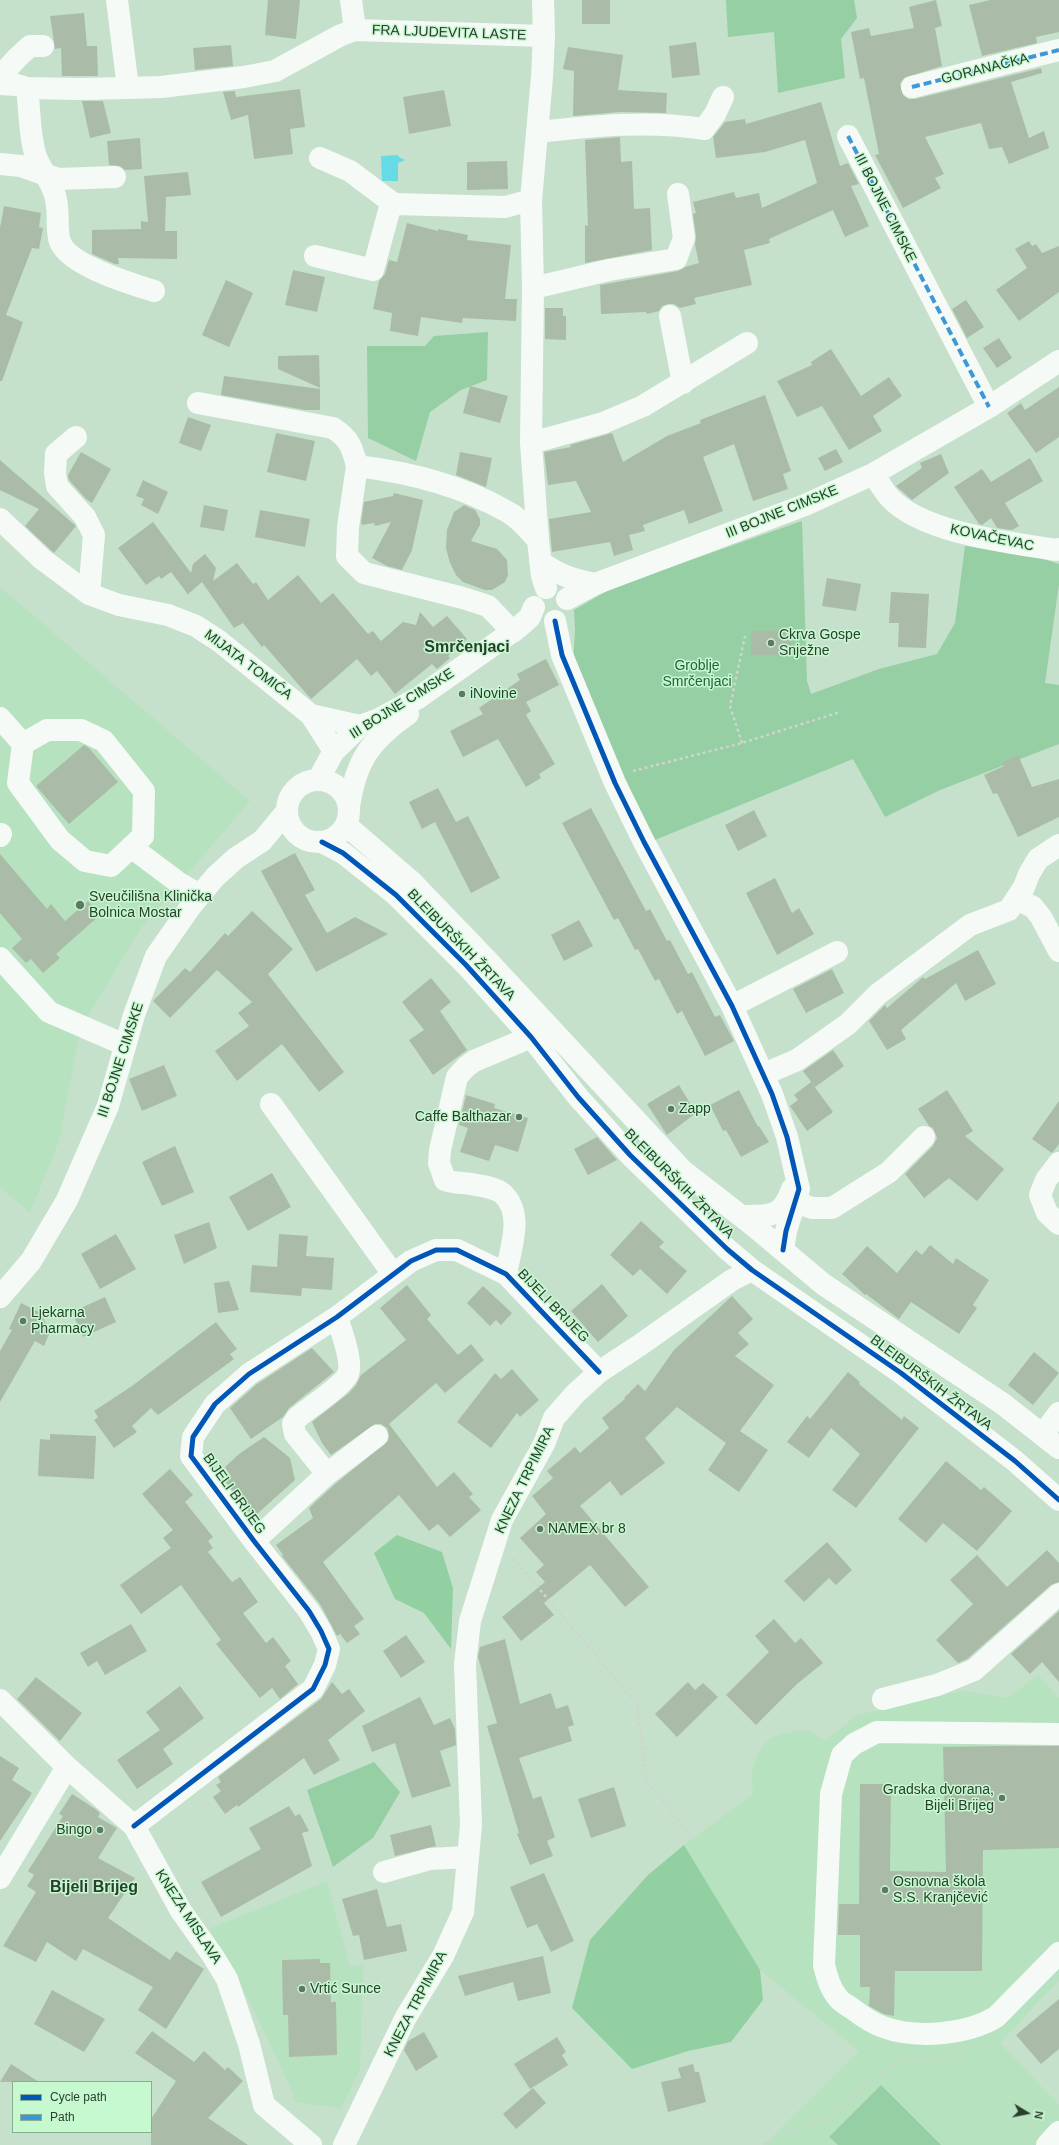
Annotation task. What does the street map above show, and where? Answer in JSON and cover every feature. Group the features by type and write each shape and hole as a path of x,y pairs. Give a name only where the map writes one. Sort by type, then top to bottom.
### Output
{"street":[{"path":"117,0 128,88"},
{"name":"FRA LJUDEVITA LASTE","path":"351,0 355,30"},
{"name":"FRA LJUDEVITA LASTE","path":"542,0 544,36 531,200 533,288 531,444 528,518 538,540 540,561 546,588"},
{"name":"FRA LJUDEVITA LASTE","path":"0,84 17,85 27,88 78,90 161,87 244,77 275,71 341,35 355,30 544,36"},
{"path":"0,77 30,46 42,46"},
{"name":"GORANAČKA","path":"912,87 1059,50"},
{"path":"27,88 31,137 37,157 55,193 59,218 59,239 68,253 103,274 154,291"},
{"path":"537,132 643,124 675,124 704,129 715,114 723,97"},
{"name":"III BOJNE CIMSKE","path":"848,136 989,407"},
{"path":"320,158 350,171 394,204 505,207 531,200"},
{"path":"0,164 21,166 58,179 115,177"},
{"path":"533,288 610,270 676,259 684,238 678,194"},
{"path":"315,256 373,270 389,211 394,204"},
{"path":"670,316 683,382"},
{"path":"531,444 610,420 643,406 747,343"},
{"name":"III BOJNE CIMSKE","path":"567,599 595,584 805,505 873,474 989,407 1059,361"},
{"path":"198,403 333,428 346,437 353,449 357,466 348,527 347,556 364,573 463,598 488,606 513,632"},
{"path":"76,437 56,454 55,473 57,486 85,517 94,535 89,594"},
{"path":"357,466 420,479 458,490 506,511 528,518"},
{"name":"KOVAČEVAC","path":"873,474 891,499 915,514 944,528 969,535 1058,550"},
{"name":"MIJATA TOMIĆA","path":"0,519 42,559 89,594 118,605 168,615 196,626 219,641 311,714 334,751"},
{"path":"540,561 550,570 571,579 595,584"},
{"path":"544,617 560,619 567,610 567,599 565,594 556,588 546,588 535,598 544,617 562,655 612,776 644,842 732,1006 764,1074 787,1137 799,1189 792,1200 783,1250"},
{"name":"III BOJNE CIMSKE","path":"318,780 334,751 360,726 379,719 418,698 513,632 530,617 544,617"},
{"name":"III BOJNE CIMSKE","path":"347,816 352,783 364,755 396,722 544,617"},
{"name":"MIJATA TOMIĆA","path":"311,714 360,726"},
{"path":"0,718 23,744 18,783 60,840 85,861 110,866 143,836 144,791 104,741 81,730 47,730 23,744"},
{"path":"318,780 327,781 338,788 346,798 347,816 340,833 332,839 322,842 312,841 297,833 289,821 287,811 289,800 294,791 303,784 318,780"},
{"name":"III BOJNE CIMSKE","path":"0,1297 31,1261 67,1200 108,1106 134,1015 156,956 200,895 236,858 262,841 287,811"},
{"name":"BLEIBURŠKIH ŽRTAVA","path":"347,816 487,960 683,1171 742,1216 823,1284 1003,1404 1059,1448"},
{"name":"III BOJNE CIMSKE","path":"262,841 297,833"},
{"name":"BLEIBURŠKIH ŽRTAVA","path":"322,842 343,853 396,894 466,965 531,1037 578,1097 630,1155 727,1249 752,1270 901,1373 1015,1461 1059,1500"},
{"path":"764,1074 797,1060 848,1024 878,994 970,925 1009,910 1038,859 1059,845"},
{"path":"131,847 179,883 200,895"},
{"path":"1016,899 1033,907 1041,917 1059,951"},
{"path":"732,1006 837,952"},
{"path":"0,958 49,1012 125,1045"},
{"path":"506,1274 515,1229 513,1211 509,1202 502,1193 476,1184 450,1182 445,1180 439,1164 440,1150 457,1077 474,1061 531,1037"},
{"path":"271,1104 393,1274"},
{"path":"792,1200 812,1208 832,1208 889,1172 924,1137"},
{"path":"1059,1163 1046,1180 1040,1195 1047,1213 1059,1224"},
{"name":"BLEIBURŠKIH ŽRTAVA","path":"742,1216 770,1216 782,1210 792,1200"},
{"name":"BIJELI BRIJEG","path":"134,1826 313,1689 325,1665 329,1649 321,1631 309,1611 254,1542 191,1456 194,1437 215,1404 249,1374 337,1317 411,1261 436,1250 457,1250 506,1274 599,1372"},
{"name":"KNEZA TRPIMIRA","path":"344,2145 406,2017 443,1956 463,1912 470,1825 465,1664 470,1621 502,1520 544,1444 554,1418 575,1394 599,1372 640,1346 686,1310 732,1280 752,1270"},
{"path":"327,1474 295,1434 293,1424 297,1418 338,1386 348,1375 350,1363 337,1317"},
{"path":"1043,1434 1059,1413"},
{"name":"BIJELI BRIJEG","path":"254,1542 327,1474 377,1436"},
{"path":"883,1699 938,1685 974,1670 1059,1594"},
{"name":"KNEZA MISLAVA","path":"0,1700 66,1767 134,1826 180,1911 214,1956 227,1979 249,2044 264,2105 311,2145"},
{"path":"1059,1734 877,1732 854,1744 842,1755 831,1794 824,1965 829,1983 839,1999 864,2017 883,2027 920,2034 951,2033 987,2022 996,2017 1059,1953"},
{"path":"0,1878 66,1767"},
{"path":"384,1872 430,1859 467,1857"}],"path":[{"path":"742,743 730,706 745,636"},
{"path":"612,776 742,743 840,712"},
{"path":"496,1539 637,1704 646,1780 693,1838"},
{"path":"763,2145 781,2134 801,2129 830,2116 869,2082 900,2060 956,2058 969,2051"}],"shaded area":[{"name":"Sveučilišna Klinička Bolnica Mostar","path":"0,587 250,801 142,927 81,1027 59,1141 30,1213 0,1187"},
{"path":"397,1535 442,1552 453,1588 451,1649 424,1613 395,1599 374,1553"},
{"name":"Osnovna škola S.S. Kranjčević","path":"1038,1675 1059,1698 1059,1980 1000,2043 1059,2105 1059,2123 1038,2145 764,2145 859,2051 760,1970 684,1845 753,1794 752,1771 758,1752 770,1738 781,1734 802,1730 811,1732 825,1741 857,1715 962,1691 1008,1698"},
{"path":"684,1845 760,1970 763,2000 731,2042 688,2051 632,2069 572,2008 590,1940 648,1875"},
{"name":"Vrtić Sunce","path":"327,1881 350,1967 363,1965 360,2070 341,2108 295,2102 292,2091 254,2010 209,1929"}],"green space":[{"path":"726,0 854,0 857,18 841,39 845,78 778,93 774,32 728,37"},
{"path":"488,332 487,380 461,390 430,412 416,461 368,438 367,346 425,346 434,336"},
{"name":"Groblje Smrčenjaci","path":"802,521 807,681 811,694 879,669 937,654 955,623 965,546 1018,551 1059,564 1059,584 1045,683 1059,685 1059,744 940,790 885,817 853,759 655,840 612,754 573,666 575,630 574,610 614,587"},
{"path":"374,1762 400,1792 373,1838 333,1867 307,1790"},
{"path":"881,2085 941,2145 838,2145 829,2137"}],"water":[{"path":"398,155 405,160 398,163 398,181 382,181 381,156"}],"building":[{"path":"268,0 300,0 296,39 265,35"},
{"path":"582,0 610,0 610,24 582,24"},
{"path":"936,0 942,26 935,28 942,66 904,78 900,84 903,95 908,99 915,99 1041,68 1042,73 1011,82 1029,138 1044,131 1049,148 1009,164 1002,147 989,149 981,123 925,137 944,174 935,178 941,188 903,208 875,155 879,154 864,78 860,79 851,32 869,28 871,36 914,28 909,7"},
{"path":"990,0 1059,0 1059,32 1036,37 1037,43 982,56 969,5"},
{"path":"84,13 87,46 97,46 98,76 62,76 61,48 55,49 50,16"},
{"path":"696,42 700,75 672,78 669,46"},
{"path":"231,45 233,66 195,70 193,48"},
{"path":"568,47 623,55 618,90 667,93 666,113 620,112 573,116 574,71 563,69"},
{"path":"300,89 305,127 290,129 293,154 254,159 248,115 231,120 223,92 235,91 236,97"},
{"path":"444,90 451,126 409,134 403,97"},
{"path":"82,101 103,101 111,133 90,138"},
{"path":"821,102 840,166 848,163 859,184 851,186 869,226 845,237 833,210 769,239 770,243 744,250 752,285 694,298 696,304 680,308 674,304 668,304 662,306 659,311 647,314 646,312 601,314 600,285 678,271 685,267 699,263 695,245 696,236 693,214 696,213 693,202 734,192 736,198 759,193 762,208 817,183 805,140 765,152 716,158 713,137 725,122 745,119 746,124"},
{"path":"620,137 621,162 632,161 634,209 650,208 652,250 585,263 585,225 588,226 585,140"},
{"path":"140,138 142,169 125,170 120,166 109,165 107,141"},
{"path":"507,161 508,189 467,190 467,162"},
{"path":"188,172 191,195 166,197 165,231 177,231 177,259 118,258 119,264 115,264 92,254 92,230 141,229 141,221 148,222 144,176"},
{"path":"4,206 41,213 39,227 43,228 39,249 32,248 6,315 23,322 2,381 0,381 0,228"},
{"path":"407,223 438,231 438,229 468,235 467,240 511,245 505,299 517,299 516,321 463,318 462,323 421,317 418,336 390,331 392,313 373,309 379,281 385,274 389,260 397,262"},
{"path":"1029,241 1032,246 1036,244 1042,253 1059,246 1059,292 1019,321 996,290 1027,268 1015,249"},
{"path":"293,270 325,277 317,312 285,305"},
{"path":"226,280 253,293 229,347 202,335"},
{"path":"966,300 984,327 967,338 952,309"},
{"path":"545,308 563,308 563,316 566,316 566,340 545,339"},
{"path":"999,338 1012,358 997,368 983,348"},
{"path":"831,349 861,396 889,377 902,396 873,416 882,431 849,450 822,406 797,417 777,381 812,365 811,362"},
{"path":"319,355 320,388 278,369 278,356"},
{"path":"224,376 320,389 320,410 305,410 221,395"},
{"path":"470,386 508,396 500,423 463,413"},
{"path":"1059,387 1059,437 1036,453 1007,413 1021,403 1025,410"},
{"path":"765,395 791,471 783,474 788,489 753,501 734,444 703,457 723,511 689,524 684,510 643,525 645,531 629,535 633,550 614,556 610,542 552,552 549,519 591,512 576,481 548,485 544,452 571,447 570,445 612,433 623,462 667,436 701,423 700,420"},
{"path":"188,417 211,425 201,451 179,443"},
{"path":"276,433 315,441 306,481 267,472"},
{"path":"836,449 843,462 825,471 818,458"},
{"path":"81,452 111,469 92,503 86,499 69,480 68,475"},
{"path":"460,452 492,458 486,487 456,475"},
{"path":"941,454 949,473 912,500 896,486 922,468 920,463"},
{"path":"1030,458 1043,481 1005,503 1019,526 1012,530 997,528 991,518 982,525 979,524 954,487 982,469 991,482"},
{"path":"0,460 76,526 54,553 25,526 39,509 0,490"},
{"path":"143,480 168,492 158,514 141,505 144,499 136,496"},
{"path":"394,493 423,500 412,550 402,570 387,566 372,558 391,522 375,526 374,523 362,525 361,523 364,502 393,496"},
{"path":"204,505 228,510 224,531 200,527"},
{"path":"464,505 475,510 480,519 480,525 471,541 497,549 507,560 508,575 505,582 492,590 485,590 463,582 456,575 450,563 446,548 447,530 454,512"},
{"path":"260,510 310,519 305,547 255,537"},
{"path":"153,522 191,573 193,564 205,554 216,568 213,581 237,563 253,584 256,582 268,600 298,575 321,603 333,593 368,634 373,631 381,641 403,622 416,625 420,612 433,627 447,616 467,639 448,656 450,658 437,669 432,664 395,694 377,671 371,676 357,659 311,699 264,645 262,647 243,623 234,628 202,582 187,595 171,572 161,579 159,576 146,585 118,548"},
{"path":"827,578 861,584 856,611 822,606"},
{"path":"891,592 929,594 926,648 898,647 899,623 889,623"},
{"name":"Ckrva Gospe Snježne","path":"791,630 791,655 751,655 751,631"},
{"path":"546,659 559,685 526,702 531,711 526,715 555,764 539,774 541,778 526,787 498,739 463,757 450,731 483,714 479,708 520,680 517,674"},
{"path":"84,745 89,748 118,782 69,824 36,786"},
{"path":"1018,755 1032,787 1059,779 1059,817 1018,837 997,793 993,794 984,775 1004,766 1003,762"},
{"path":"438,788 456,822 468,816 500,878 471,893 435,822 422,829 409,802"},
{"path":"591,808 646,911 650,909 667,941 670,940 688,974 692,972 715,1017 720,1015 734,1041 705,1056 682,1011 677,1014 659,979 655,981 638,949 635,950 618,918 614,920 562,823"},
{"path":"754,810 767,836 738,851 725,825"},
{"path":"295,853 315,890 305,895 327,933 355,917 388,934 316,972 261,871"},
{"path":"0,854 47,909 51,904 65,921 88,901 100,915 56,954 60,958 43,973 31,959 26,963 12,948 22,939 0,913"},
{"path":"775,878 792,913 799,908 814,934 777,955 746,893"},
{"path":"252,911 293,949 268,974 344,1072 319,1092 282,1044 237,1081 215,1051 249,1026 238,1013 252,1002 217,970 170,1018 153,1001 185,968 190,972 225,933 228,936"},
{"path":"579,920 593,946 564,961 551,935"},
{"path":"978,950 996,984 965,1001 956,983 901,1030 906,1039 887,1050 869,1021 885,1005 887,1008 923,977 925,979"},
{"path":"832,969 844,993 806,1013 793,989"},
{"path":"431,978 451,1002 440,1011 467,1050 433,1075 409,1040 424,1030 402,1002"},
{"path":"833,1050 844,1066 815,1087 803,1071"},
{"path":"164,1065 177,1096 142,1111 129,1079"},
{"path":"811,1082 833,1112 807,1131 790,1106 798,1100 794,1095"},
{"name":"Zapp","path":"679,1085 696,1113 667,1135 647,1104"},
{"path":"739,1090 758,1127 759,1126 769,1142 741,1157 726,1130 723,1131 710,1105"},
{"path":"947,1090 973,1131 965,1136 1004,1169 977,1201 949,1178 924,1198 905,1174 933,1146 937,1138 933,1128 929,1126 918,1109"},
{"path":"466,1095 495,1104 494,1108 528,1118 518,1152 495,1145 489,1161 460,1152 468,1128 459,1125"},
{"path":"1059,1101 1059,1144 1052,1153 1032,1139"},
{"path":"597,1137 617,1160 588,1175 574,1149"},
{"path":"175,1146 194,1192 162,1206 142,1162"},
{"path":"272,1173 291,1207 248,1231 229,1197"},
{"path":"641,1221 664,1242 659,1247 687,1271 667,1294 640,1269 633,1276 610,1255"},
{"path":"209,1222 217,1248 184,1264 174,1235"},
{"path":"116,1234 136,1269 100,1289 81,1254"},
{"path":"279,1234 308,1236 306,1256 334,1258 332,1290 302,1288 301,1296 250,1292 252,1265 277,1267"},
{"path":"930,1245 953,1264 956,1258 989,1280 973,1305 977,1308 959,1334 911,1302 899,1319 866,1294 865,1295 842,1274 867,1246 897,1273 916,1250 922,1255"},
{"path":"229,1281 239,1310 218,1313 214,1283"},
{"path":"602,1284 628,1316 598,1342 571,1311"},
{"path":"407,1285 431,1315 427,1319 458,1355 471,1344 484,1360 445,1393 436,1383 389,1424 437,1487 454,1472 473,1494 469,1497 481,1510 450,1537 438,1524 429,1531 399,1495 323,1562 364,1619 354,1626 360,1634 347,1643 340,1634 337,1636 320,1604 282,1556 283,1555 276,1545 313,1518 309,1508 335,1484 388,1441 389,1435 387,1428 381,1424 375,1424 331,1455 322,1443 312,1422 349,1393 356,1385 361,1375 406,1340 380,1308"},
{"path":"483,1286 512,1313 501,1325 496,1320 490,1326 467,1303"},
{"path":"732,1296 753,1319 738,1333 749,1344 735,1356 774,1385 740,1431 768,1450 739,1492 708,1470 726,1443 677,1407 645,1438 665,1463 621,1496 610,1481 580,1506 649,1587 625,1607 590,1565 544,1603 554,1615 521,1641 502,1617 545,1582 536,1572 544,1565 520,1538 546,1514 532,1496 553,1478 547,1471 575,1447 580,1453 609,1428 602,1418 625,1399 624,1398 638,1384 645,1391 674,1350"},
{"path":"105,1297 116,1322 83,1337 72,1312"},
{"path":"21,1303 41,1313 50,1332 44,1346 35,1341 0,1402 0,1351 12,1330 9,1329"},
{"path":"216,1322 237,1349 230,1354 234,1359 158,1415 151,1408 132,1426 137,1432 114,1448 94,1420 98,1417 94,1411 132,1386"},
{"path":"312,1348 334,1372 289,1408 283,1417 251,1439 230,1408 257,1384"},
{"path":"1034,1352 1059,1373 1033,1405 1008,1385"},
{"path":"512,1369 539,1400 520,1417 517,1413 491,1448 457,1422 495,1373 501,1379"},
{"path":"848,1372 860,1382 859,1384 902,1420 904,1416 919,1428 856,1508 832,1490 860,1454 831,1428 809,1458 787,1442 807,1416 810,1419"},
{"path":"50,1434 96,1436 94,1479 38,1476 40,1439 50,1440"},
{"path":"264,1437 290,1458 295,1480 257,1514 248,1511 225,1481 231,1476 225,1467 239,1454"},
{"path":"946,1461 981,1490 984,1487 1012,1511 977,1551 943,1523 926,1543 898,1519"},
{"path":"170,1469 193,1495 185,1502 213,1537 208,1541 213,1548 208,1552 232,1582 240,1577 258,1602 243,1613 266,1643 273,1637 291,1661 285,1666 298,1684 280,1699 272,1688 260,1698 216,1644 221,1640 181,1585 141,1614 120,1585 171,1548 163,1538 173,1530 142,1494"},
{"path":"827,1542 852,1570 836,1585 829,1578 804,1602 784,1581"},
{"path":"1047,1550 1059,1563 1059,1582 1051,1585 967,1659 958,1663 936,1640 973,1604 950,1580 977,1555 1007,1587"},
{"path":"1059,1611 1059,1682 1042,1662 1030,1674 1011,1654"},
{"path":"774,1619 795,1643 801,1638 823,1663 797,1684 756,1725 726,1695 769,1652 755,1636"},
{"path":"131,1624 147,1651 105,1675 97,1661 88,1667 80,1653"},
{"path":"406,1635 425,1662 401,1678 383,1651"},
{"path":"505,1639 520,1704 551,1693 556,1709 568,1705 574,1725 568,1727 572,1741 519,1758 533,1799 541,1796 555,1837 547,1841 553,1856 530,1865 517,1834 519,1833 487,1726 497,1723 478,1657 480,1647"},
{"path":"36,1677 82,1713 60,1741 17,1699"},
{"path":"332,1682 342,1694 349,1689 365,1711 328,1740 340,1760 314,1775 304,1758 238,1807 237,1805 225,1814 213,1797 221,1791 216,1785 221,1782 218,1777 321,1699"},
{"path":"688,1682 695,1690 703,1683 718,1697 677,1737 655,1714"},
{"path":"180,1686 204,1718 163,1749 173,1764 137,1789 117,1760 160,1730 146,1712"},
{"path":"420,1697 434,1725 450,1718 455,1729 456,1745 440,1751 451,1786 412,1798 395,1743 372,1752 362,1726"},
{"path":"1059,1746 1059,1848 983,1850 982,1971 895,1971 894,2016 884,2014 869,2006 870,1987 860,1987 860,1935 838,1935 839,1904 859,1904 860,1784 891,1784 890,1871 946,1872 943,1747"},
{"path":"0,1756 19,1768 12,1780 32,1793 0,1841"},
{"path":"614,1787 626,1826 591,1838 578,1799"},
{"path":"72,1794 100,1813 98,1817 117,1828 98,1858 135,1878 108,1918 170,1960 176,1951 204,1969 166,2029 138,2010 153,1987 83,1949 76,1961 47,1942 36,1962 3,1946 36,1892 27,1886 34,1875 28,1871 63,1816 59,1814"},
{"path":"289,1806 295,1816 300,1814 309,1831 302,1833 312,1866 221,1917 201,1882 261,1849 249,1828"},
{"path":"431,1825 436,1846 395,1856 390,1835"},
{"path":"544,1873 574,1941 551,1952 537,1924 527,1928 510,1887"},
{"path":"377,1889 387,1927 401,1924 407,1951 364,1960 359,1935 353,1936 342,1899"},
{"path":"543,1956 551,1993 518,2001 513,1982 465,1996 458,1976"},
{"path":"320,1959 320,1963 330,1963 331,2002 336,2002 337,2055 289,2057 288,2015 283,2015 282,1960"},
{"path":"52,1990 105,2019 84,2052 34,2024"},
{"path":"1059,1999 1059,2049 1041,2064 1016,2035"},
{"path":"152,2031 194,2062 204,2051 225,2070 228,2067 243,2081 208,2118 248,2145 151,2145 152,2117 176,2081 135,2053"},
{"path":"424,2032 438,2057 416,2071 404,2050 408,2041"},
{"path":"557,2037 566,2052 562,2055 568,2065 530,2089 514,2064"},
{"path":"11,2064 37,2081 12,2081 0,2082"},
{"path":"693,2064 695,2072 699,2072 706,2102 668,2112 661,2082 681,2078 678,2068"},
{"path":"533,2088 546,2103 516,2129 503,2114"}],"marked path":[{"path":"912,87 1059,50"},
{"path":"848,136 989,407"}],"cycle path":[{"path":"555,621 562,655 615,783 644,842 732,1006 772,1094 787,1137 799,1189 786,1231 783,1250"},
{"path":"322,842 343,853 396,895 466,965 531,1037 578,1097 630,1155 727,1249 752,1270 901,1373 1015,1461 1059,1500"},
{"path":"134,1826 313,1689 325,1665 329,1649 321,1631 309,1611 254,1541 191,1456 193,1437 215,1404 249,1374 337,1317 411,1261 436,1250 457,1250 506,1274 599,1372"}],"place":[{"name":"Ckrva Gospe Snježne","path":"771,643"},
{"name":"iNovine","path":"462,694"},
{"name":"Sveučilišna Klinička Bolnica Mostar","path":"80,905"},
{"name":"Zapp","path":"671,1109"},
{"name":"Caffe Balthazar","path":"519,1117"},
{"name":"Ljekarna Pharmacy","path":"23,1321"},
{"name":"NAMEX br 8","path":"540,1529"},
{"name":"Gradska dvorana, Bijeli Brijeg","path":"1002,1798"},
{"name":"Bingo","path":"100,1830"},
{"name":"Osnovna škola S.S. Kranjčević","path":"885,1890"},
{"name":"Vrtić Sunce","path":"302,1989"}],"district":[{"name":"Smrčenjaci","path":"467,648"},
{"name":"Bijeli Brijeg","path":"94,1888"}]}
